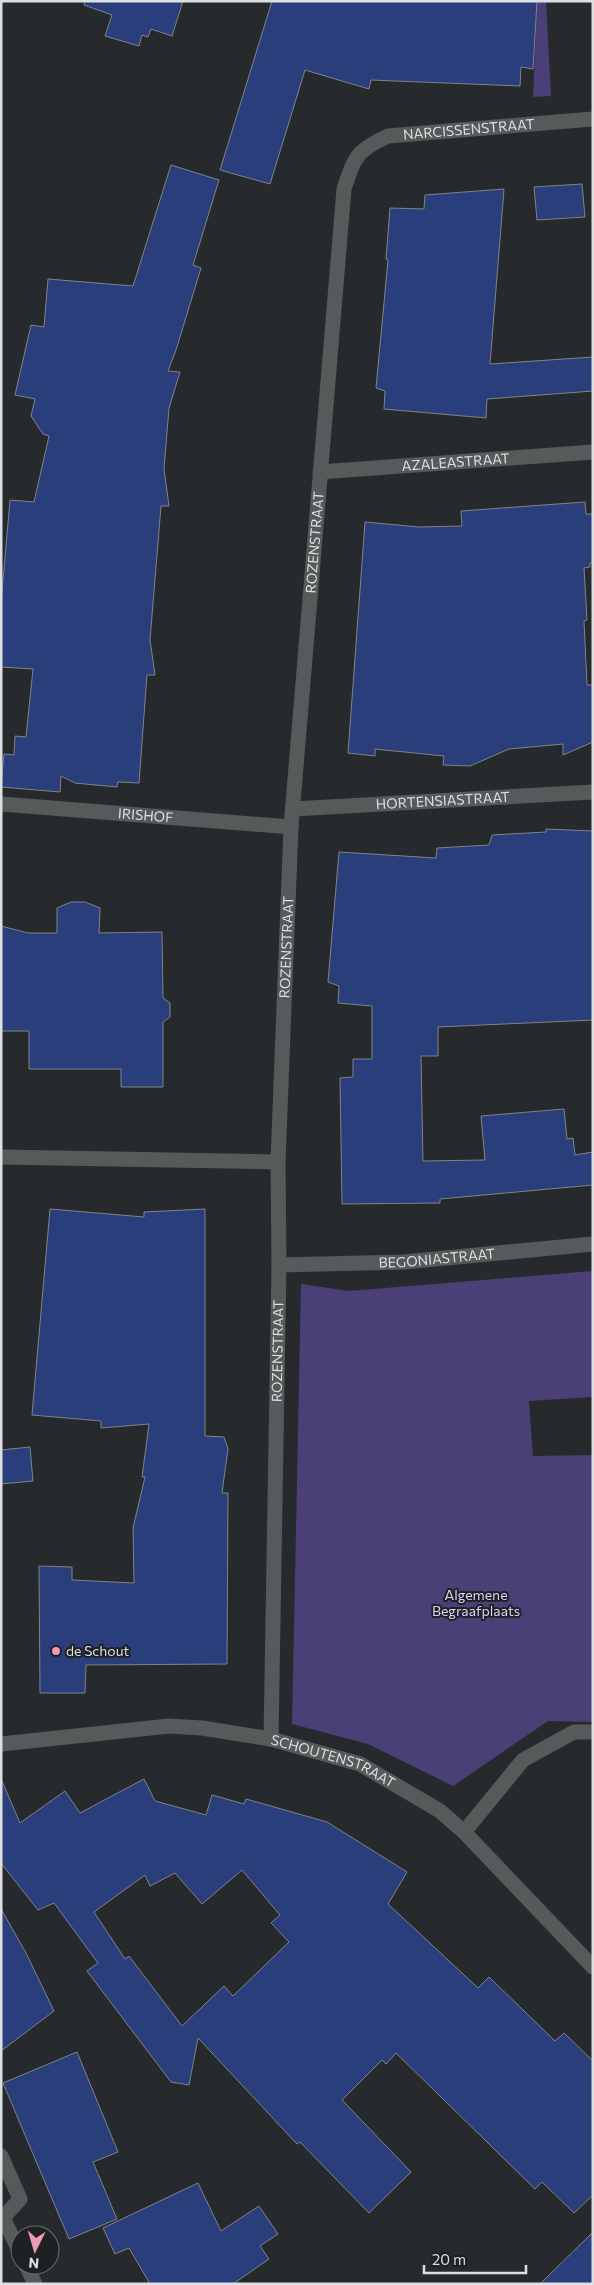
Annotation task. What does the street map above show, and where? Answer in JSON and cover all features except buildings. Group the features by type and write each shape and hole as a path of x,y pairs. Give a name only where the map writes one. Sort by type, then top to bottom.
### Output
{"street":[{"name":"NARCISSENSTRAAT","path":"354,159 366,146 388,136 593,119"},
{"name":"ROZENSTRAAT","path":"271,1739 280,1265 278,1162 291,827 344,189 354,159"},
{"name":"AZALEASTRAAT","path":"320,472 593,452"},
{"name":"HORTENSIASTRAAT","path":"292,809 593,792"},
{"name":"IRISHOF","path":"1,804 291,827"},
{"path":"1,1157 278,1162"},
{"name":"BEGONIASTRAAT","path":"280,1265 404,1262 593,1244"},
{"name":"SCHOUTENSTRAAT","path":"1,1744 169,1726 202,1728 271,1739 360,1764 440,1811 464,1832 593,1967"},
{"path":"464,1832 523,1760 574,1732 593,1732"},
{"path":"1,2156 20,2199 2,2219 10,2234"}],"green space":[{"path":"537,1 546,1 551,96 533,97"},
{"name":"Algemene Begraafplaats","path":"593,1271 593,1397 529,1401 533,1456 593,1455 593,1722 548,1721 453,1786 368,1744 292,1724 301,1284 349,1291"}],"place":[{"name":"de Schout","path":"56,1651"}]}
